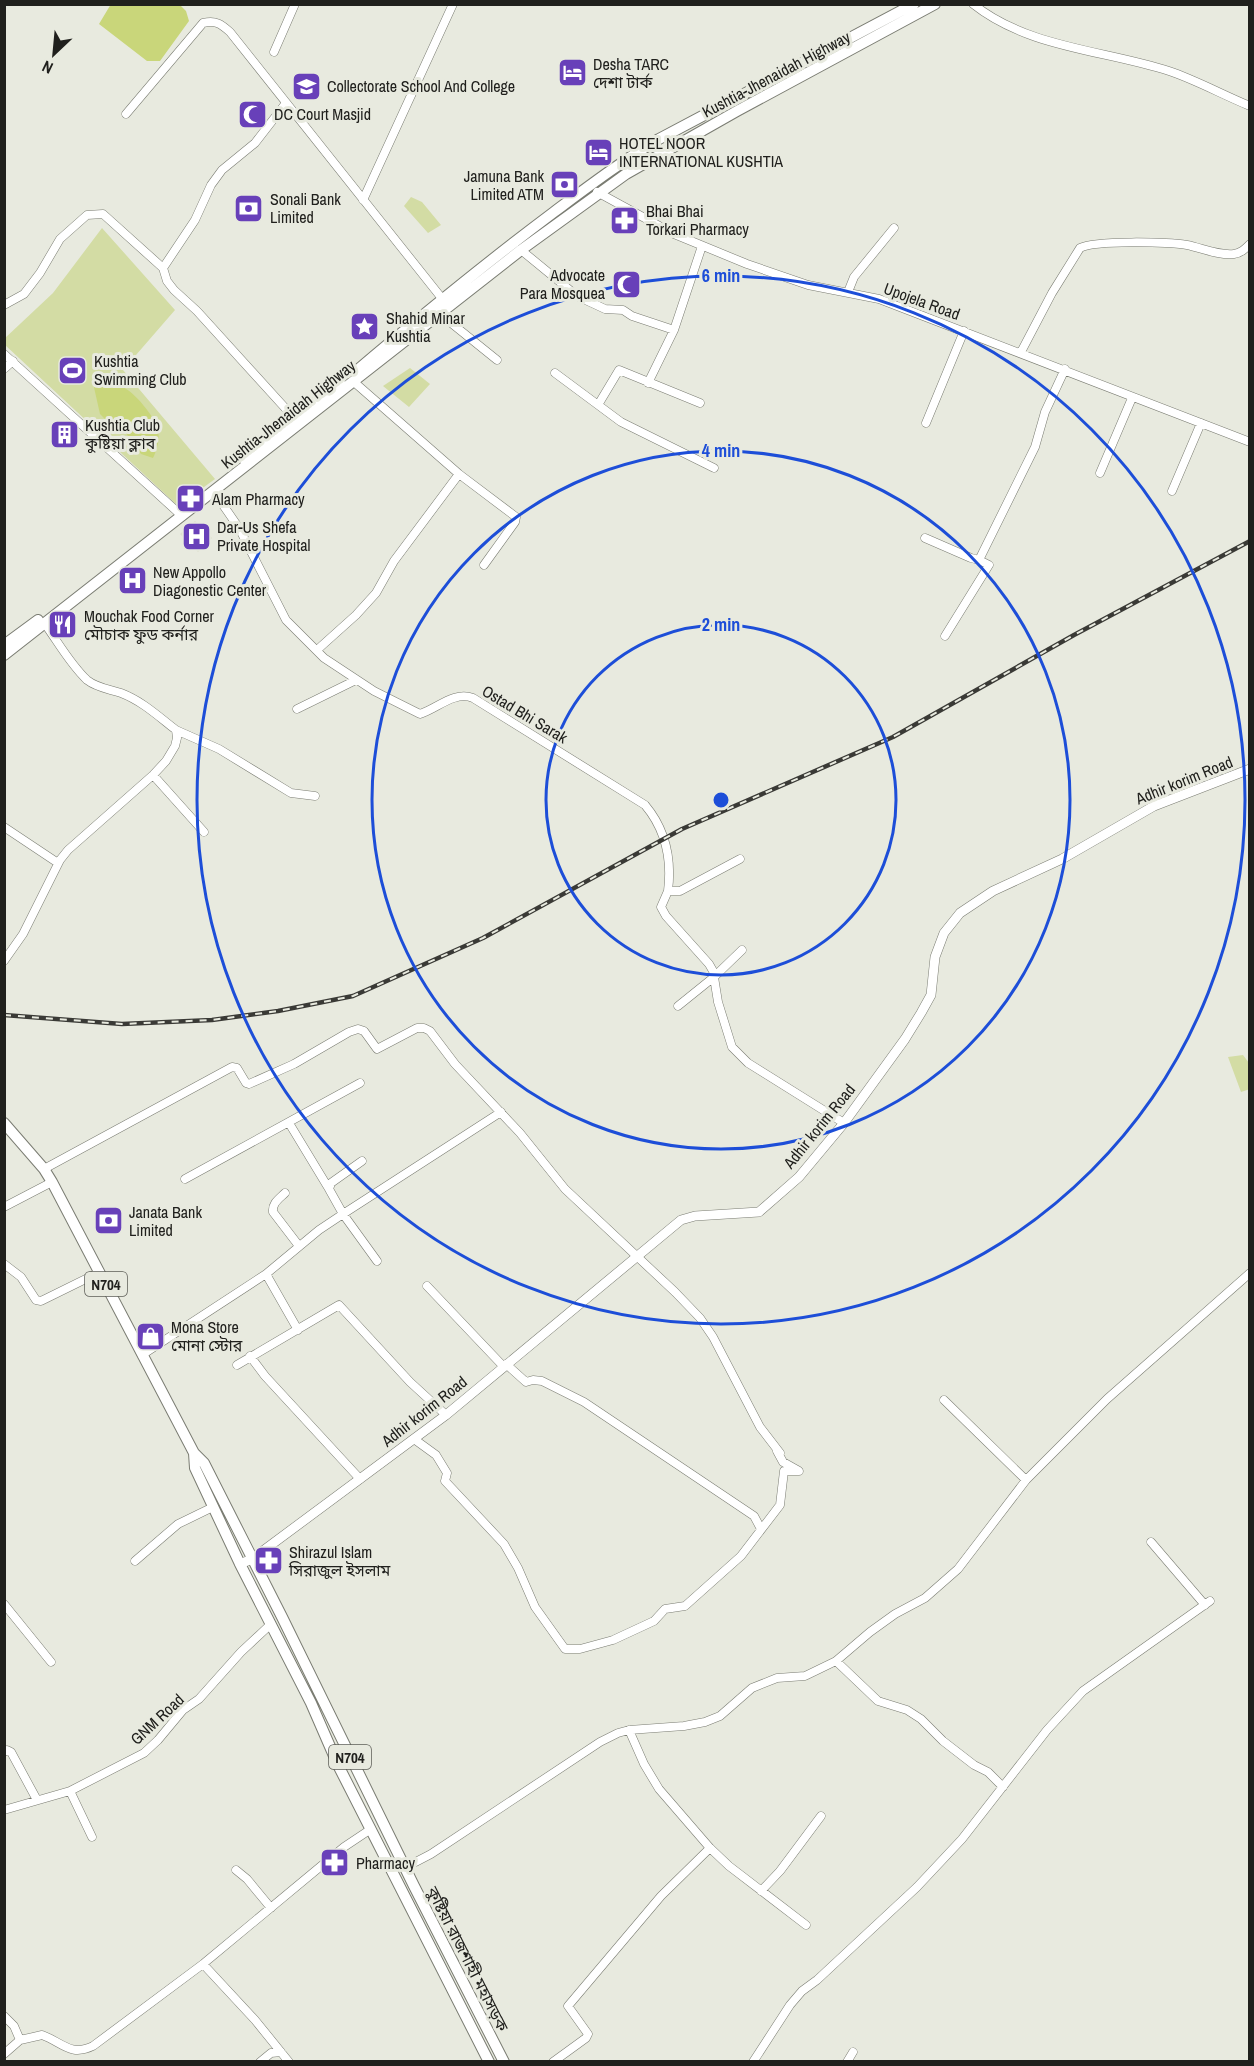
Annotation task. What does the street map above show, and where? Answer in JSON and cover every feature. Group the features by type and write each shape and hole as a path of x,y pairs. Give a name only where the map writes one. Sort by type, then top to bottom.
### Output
{"highway":[{"name":"Kushtia-Jhenaidah Highway","path":"4,645 180,514 350,376 626,174 914,4"},
{"name":"Kushtia-Jhenaidah Highway","path":"297,421 354,382 590,184 618,164 659,139 935,4"},
{"name":"Kushtia-Jhenaidah Highway","path":"180,514 214,492 232,473"},
{"name":"Kushtia-Jhenaidah Highway","path":"4,655 45,624 101,575"},
{"name":"কুষ্টিয়া রাজশাহী মহাসড়ক","path":"4,1123 44,1169 52,1182 194,1453 204,1463 504,2061"},
{"name":"কুষ্টিয়া রাজশাহী মহাসড়ক","path":"194,1453 195,1468 240,1564 489,2061"},
{"path":"380,1846 392,1841"},
{"path":"477,2039 490,2034"}],"main road":[{"name":"Adhir korim Road","path":"240,1564 252,1559 414,1439 681,1220 695,1216 763,1210 772,1199 799,1177 844,1123 905,1039 931,995 935,957 944,933 960,913 993,891 1062,859 1154,806 1250,769"}],"street":[{"path":"274,52 296,4"},
{"path":"363,200 453,4"},
{"path":"973,4 989,18 1023,32 1068,47 1169,71 1250,106"},
{"path":"126,114 203,23 212,21 221,24 230,32 363,200 444,307 497,360"},
{"path":"163,268 195,220 222,170 255,143 286,103"},
{"name":"Upojela Road","path":"590,184 599,194 674,234 747,264 808,285 879,299 1065,369 1132,398 1250,441"},
{"path":"4,305 24,294 40,273 60,239 87,215 103,214 163,268 167,281 174,290 197,311 297,421"},
{"path":"848,292 855,277 894,228"},
{"path":"1021,352 1052,293 1080,248 1086,245 1156,242 1188,245 1226,254 1242,251 1250,244"},
{"path":"648,383 674,330 702,246"},
{"path":"521,250 576,296 605,309 622,310 632,316 674,330"},
{"path":"926,423 964,331"},
{"path":"4,354 180,514"},
{"path":"4,369 13,361"},
{"path":"979,560 1035,447 1046,412 1065,369"},
{"path":"598,405 619,370 700,403"},
{"path":"555,373 621,422 714,468"},
{"path":"354,382 459,474 516,516 515,522 484,565"},
{"path":"1100,473 1132,398"},
{"path":"1172,491 1201,423"},
{"path":"317,650 356,615 376,593 394,561 459,474"},
{"name":"Ostad Bhi Sarak","path":"214,492 239,528 286,620 324,658 374,691 420,714 457,696 465,695 473,698 645,805 656,818 668,850 670,863 668,891"},
{"path":"925,538 988,565 945,636"},
{"path":"45,624 88,681 142,704 176,729 219,749 291,793 315,796"},
{"path":"297,710 357,680"},
{"path":"4,961 23,934 58,863 68,850 166,761 175,746 176,729"},
{"path":"153,775 204,832"},
{"path":"4,827 58,863"},
{"path":"740,858 680,891 668,891 661,908 710,964 732,1047 738,1055 844,1123"},
{"path":"678,1006 714,977 742,950"},
{"path":"44,1169 231,1067 237,1068 249,1084 294,1064 358,1029 364,1031 377,1049 417,1029 424,1028 430,1031 455,1064 501,1112 565,1188 700,1318 713,1337 754,1416 783,1462 799,1471 784,1471 780,1505 741,1556 685,1606 665,1609 654,1621 613,1640 580,1649 565,1650 535,1607 518,1568 504,1544 445,1481 447,1473 436,1455 414,1439"},
{"path":"185,1179 360,1083"},
{"path":"142,1355 266,1274 299,1246 343,1214 501,1112"},
{"path":"289,1123 343,1214 377,1261"},
{"path":"329,1189 331,1183 362,1161"},
{"path":"4,1207 52,1182"},
{"path":"285,1194 276,1201 273,1212 299,1246"},
{"path":"4,1264 21,1277 36,1300 41,1301 100,1272"},
{"path":"406,1867 431,1854 600,1742 618,1733 705,1722 720,1716 752,1688 777,1678 805,1676 836,1661 886,1620 925,1598 958,1569 1026,1480 1107,1399 1250,1273"},
{"path":"266,1274 298,1330"},
{"path":"427,1286 505,1365 526,1382 542,1381 556,1386 607,1417 754,1516 761,1528"},
{"path":"237,1365 339,1305 410,1382 446,1414"},
{"path":"250,1356 265,1376 360,1479"},
{"path":"944,1400 1026,1480"},
{"path":"135,1561 178,1524 213,1507"},
{"path":"753,2061 802,1991 826,1972 917,1887 962,1839 1047,1730 1083,1691 1207,1603 1151,1542"},
{"path":"4,1604 51,1662"},
{"name":"GNM Road","path":"4,1810 70,1791 144,1753 183,1710 199,1699 241,1652 271,1624"},
{"path":"836,1661 878,1701 907,1710 921,1719 943,1742 974,1765 988,1772 1003,1787"},
{"path":"629,1730 644,1764 659,1789 710,1848 806,1925"},
{"path":"4,1752 7,1750 10,1752 37,1800"},
{"path":"70,1791 92,1837"},
{"path":"761,1891 780,1871 821,1816"},
{"path":"4,2054 20,2040 42,2035 76,2051 93,2046 203,1964 344,1847 371,1829"},
{"path":"553,2061 586,2038 588,2034 568,2006 661,1896 710,1848"},
{"path":"236,1870 247,1879 271,1908"},
{"path":"203,1964 255,2019 289,2061"},
{"path":"4,2016 14,2026 20,2040"},
{"path":"260,2061 271,2052 281,2052"},
{"path":"847,2061 853,2052"}],"shaded area":[{"path":"111,4 180,5 186,11 189,21 160,61 147,61 99,24"},
{"path":"411,197 422,202 441,225 428,233 404,206"},
{"path":"102,228 175,310 123,370 215,479 178,506 5,345 4,339 53,293"},
{"path":"410,368 430,384 409,407 383,386"},
{"path":"93,383 115,385 127,389 143,405 158,430 158,444 153,458 141,454 125,432 112,426 100,414"},
{"name":"Dar-Us Shefa Private Hospital","path":"195,521 212,538 198,552 180,534"},
{"path":"1243,1055 1249,1063 1250,1089 1241,1092 1228,1057"}],"railway":[{"path":"4,1015 122,1024 212,1020 278,1011 353,996 483,938 682,829 893,737 1074,635 1250,541"}],"place":[{"name":"Desha TARC দেশা টার্ক","path":"572,73"},
{"name":"Collectorate School And College","path":"306,86"},
{"name":"DC Court Masjid","path":"253,114"},
{"name":"HOTEL NOOR INTERNATIONAL KUSHTIA","path":"598,152"},
{"name":"Jamuna Bank Limited ATM","path":"565,185"},
{"name":"Sonali Bank Limited","path":"249,208"},
{"name":"Bhai Bhai Torkari Pharmacy","path":"625,220"},
{"name":"Advocate Para Mosquea","path":"626,284"},
{"name":"Shahid Minar Kushtia","path":"365,327"},
{"name":"Kushtia Swimming Club","path":"73,370"},
{"name":"Kushtia Club কুষ্টিয়া ক্লাব","path":"64,434"},
{"name":"Alam Pharmacy","path":"191,499"},
{"name":"Dar-Us Shefa Private Hospital","path":"196,536"},
{"name":"New Appollo Diagonestic Center","path":"132,581"},
{"name":"Mouchak Food Corner মৌচাক ফুড কর্নার","path":"63,625"},
{"name":"Janata Bank Limited","path":"108,1221"},
{"name":"Mona Store মোনা স্টোর","path":"150,1336"},
{"name":"Shirazul Islam সিরাজুল ইসলাম","path":"268,1561"},
{"name":"Pharmacy","path":"335,1863"}]}
